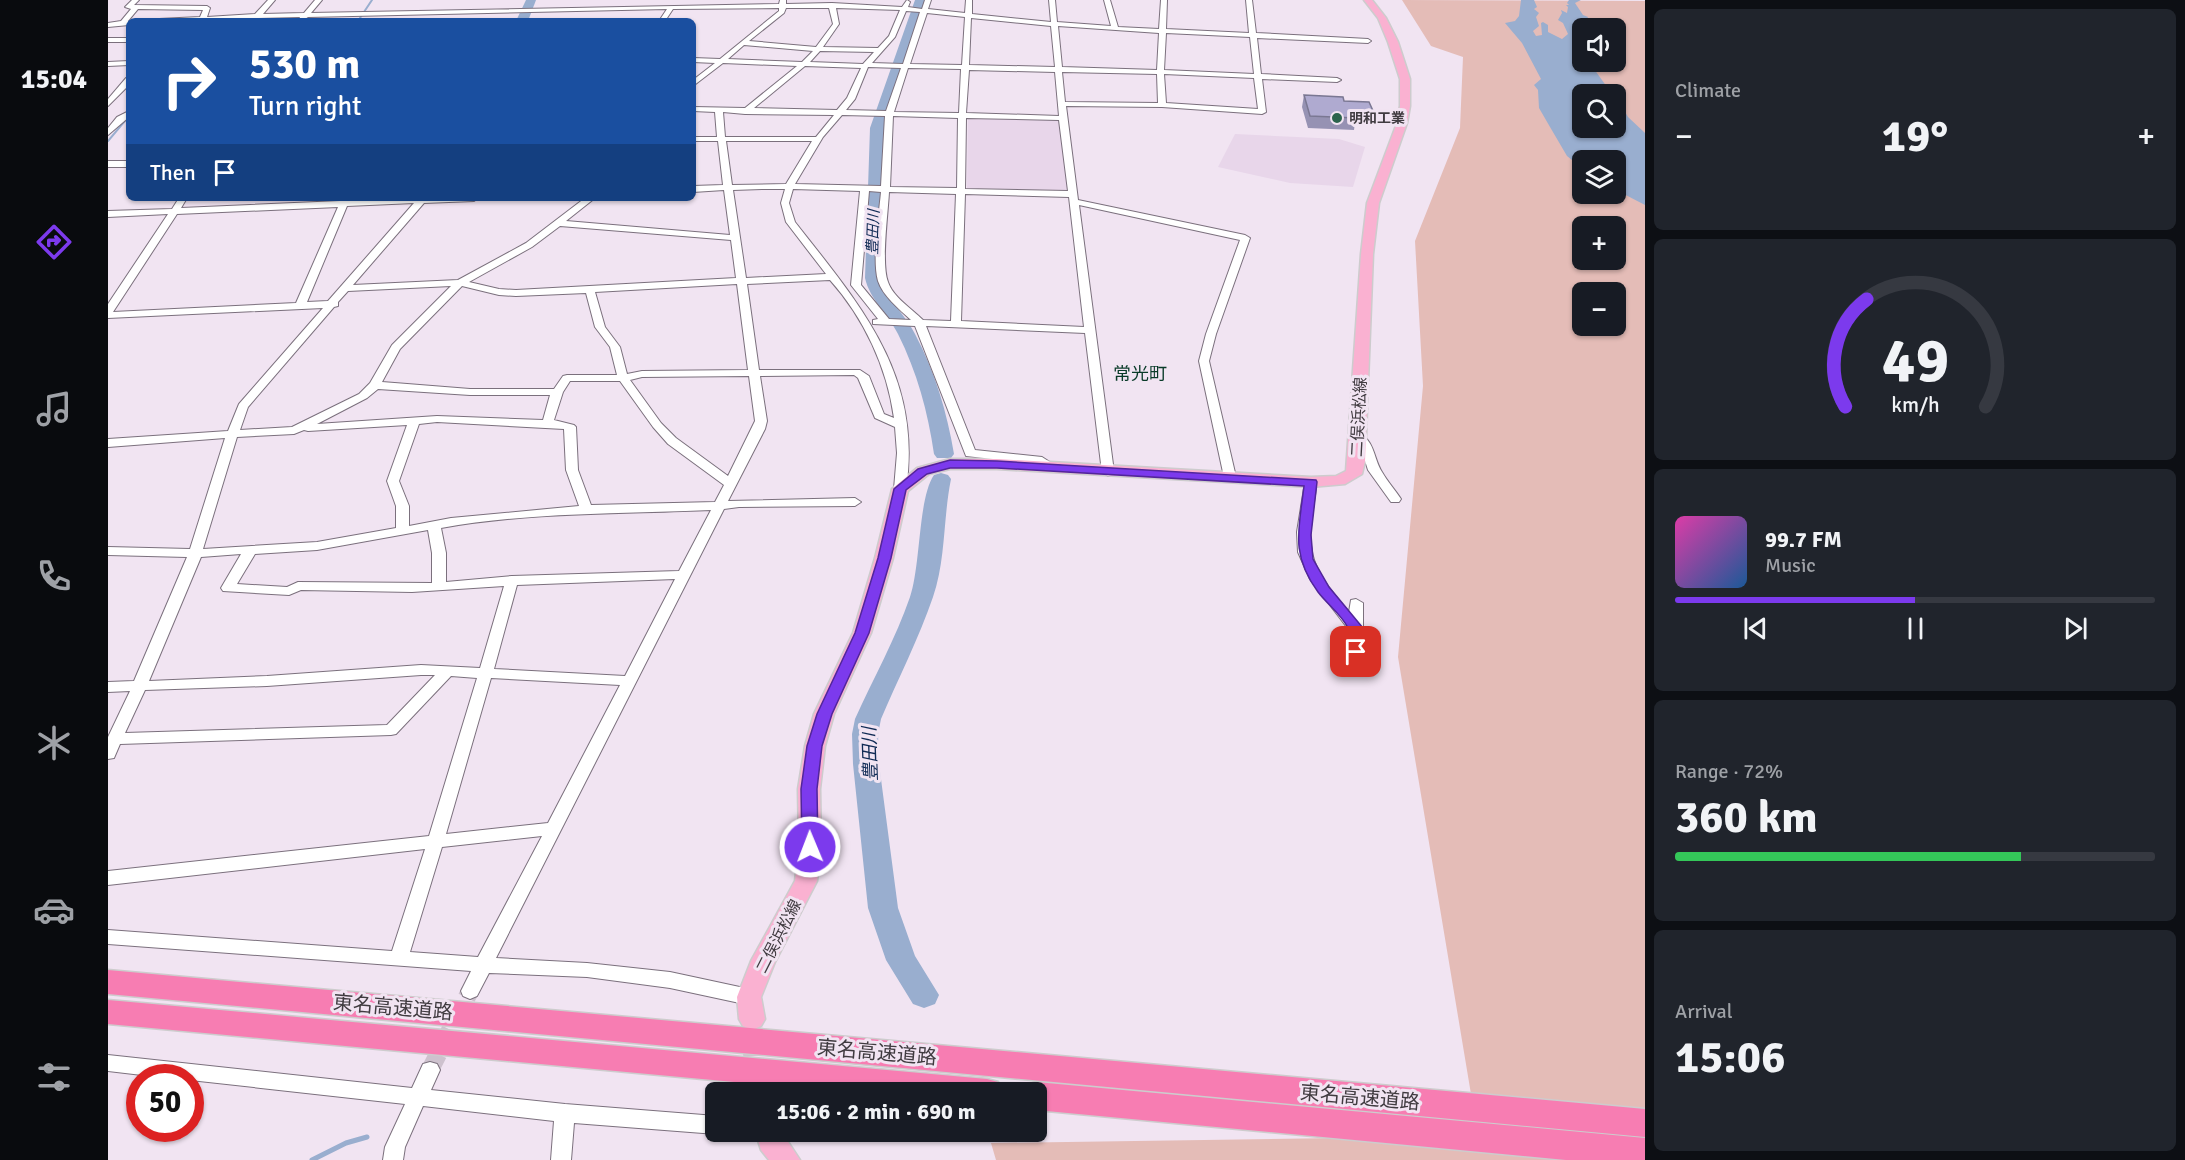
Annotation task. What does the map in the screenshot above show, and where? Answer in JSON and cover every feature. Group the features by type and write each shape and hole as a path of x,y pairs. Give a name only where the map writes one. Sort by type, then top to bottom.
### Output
{"highway":[{"name":"東名高速道路","path":"108,982 1366,1112 1645,1152"},
{"name":"東名高速道路","path":"108,1012 877,1082"},
{"name":"東名高速道路","path":"1047,1097 1645,1123"}],"main road":[{"name":"二俣浜松線","path":"750,1008 763,961 806,881 810,847 809,789 815,746 824,714 862,633 884,558 900,489 923,471 950,464 1311,482 1339,481 1354,474 1357,461 1367,254 1373,203 1399,132 1405,106 1405,79 1393,42 1382,18 1368,0"},
{"path":"772,1142 786,1160"}],"street":[{"path":"199,8 210,0"},
{"path":"254,18 272,0"},
{"path":"302,18 319,0"},
{"path":"519,18 525,0"},
{"path":"573,18 588,0"},
{"path":"664,18 672,4 681,0"},
{"path":"928,0 889,114 881,268 883,282 892,296 916,322 970,453 1042,460 1053,468"},
{"path":"956,324 961,140 969,0"},
{"path":"1053,0 1062,104 1107,472"},
{"path":"1107,0 1115,29"},
{"path":"1162,105 1164,0"},
{"path":"1062,104 1162,105 1262,112 1249,0"},
{"path":"254,18 302,18 429,9 580,9 749,3 832,6 862,3 1115,29 1368,41"},
{"path":"696,82 724,61 758,27 782,12 783,3"},
{"path":"129,18 136,4 207,8 203,18"},
{"path":"745,112 819,49 836,24 832,6"},
{"path":"900,489 904,473 901,425 883,357 864,322 791,222 785,203 789,186 818,139 850,99 866,65 892,36 908,6"},
{"path":"424,18 429,9"},
{"path":"108,25 126,23"},
{"path":"108,40 126,40"},
{"path":"744,43 819,49 880,50"},
{"path":"696,60 1161,71 1337,80"},
{"path":"108,63 126,63"},
{"path":"108,104 126,83"},
{"path":"696,109 1064,118"},
{"path":"470,991 485,966 720,506 761,421 719,111"},
{"path":"108,119 125,117"},
{"path":"108,133 125,117"},
{"path":"696,139 818,139"},
{"path":"108,164 126,164"},
{"path":"696,189 789,186 961,191 1075,198 1245,238 1211,334 1204,361 1230,477"},
{"path":"867,189 856,285 888,322"},
{"path":"108,313 181,201"},
{"path":"108,214 345,201 300,306"},
{"path":"108,754 140,685 195,553 231,435 243,406 334,304 420,201"},
{"path":"294,430 363,396 375,385 396,347 460,283 507,258 558,224 587,201"},
{"path":"558,224 736,238"},
{"path":"346,288 460,283 499,292 516,293 831,277"},
{"path":"590,290 600,327 615,347 623,378 657,425 690,456 731,484"},
{"path":"108,313 334,304"},
{"path":"864,322 916,322 1088,330"},
{"path":"548,422 557,392 567,378 623,378 642,374 856,372 863,376 879,416 901,425"},
{"path":"375,385 470,392 557,392"},
{"path":"108,443 414,421 461,419 548,422 570,427 572,470 586,509"},
{"path":"404,529 401,520 402,506 393,488 393,481 414,421"},
{"path":"1357,437 1367,447 1374,470 1395,499"},
{"path":"1311,482 1304,535 1306,559 1323,589 1356,628"},
{"path":"108,551 195,553 334,543 404,529 586,509 622,510 720,506 740,503 855,502"},
{"path":"434,525 439,553 439,586"},
{"path":"250,550 228,588 289,591 298,586 389,588 512,580 684,575"},
{"path":"399,958 512,580"},
{"path":"1356,603 1356,652"},
{"path":"108,687 267,681 384,671 449,670 630,681"},
{"path":"115,739 391,730 449,670"},
{"path":"108,878 555,828"},
{"path":"108,937 485,966 587,970 670,980 750,1008"},
{"path":"108,1063 565,1113 705,1124"},
{"path":"393,1160 395,1147 416,1096 430,1070"},
{"path":"561,1160 565,1113"}],"shaded area":[{"path":"1402,0 1645,1 1645,1160 996,1160 991,1143 1478,1136 1398,657 1423,386 1415,241 1460,128 1463,57 1431,46"},
{"path":"968,118 1060,119 1068,191 967,188"},
{"path":"1235,134 1339,139 1365,147 1353,187 1290,183 1218,167"}],"water":[{"path":"1521,0 1534,0 1537,7 1534,9 1539,13 1536,17 1539,26 1533,31 1536,36 1542,35 1541,23 1543,22 1548,25 1548,32 1562,39 1568,34 1563,23 1558,20 1562,13 1561,10 1567,13 1566,5 1569,5 1567,3 1569,0 1581,0 1575,3 1583,15 1588,17 1572,18 1572,72 1596,72 1605,84 1572,84 1572,138 1626,138 1626,114 1645,133 1645,205 1626,195 1626,150 1572,150 1572,160 1567,156 1539,108 1538,90 1534,85 1541,79 1522,43 1505,23 1515,21 1519,16"}],"building":[{"path":"1304,95 1343,97 1344,101 1369,102 1374,113 1353,112 1356,118 1310,116"}],"waterway":[{"path":"360,18 372,0"},
{"path":"523,18 531,0"},
{"name":"豊田川","path":"920,0 877,128 873,278 876,290 905,331 919,360 938,416 944,454"},
{"path":"108,141 126,120"},
{"path":"337,202 348,201"},
{"name":"豊田川","path":"924,995 901,960 883,908 866,764 865,734 868,719 922,596 930,559 935,505 941,479"},
{"path":"312,1160 346,1143 367,1137"}],"tunnel":[{"path":"430,1070 470,991"},
{"path":"753,1031 759,1082"}],"place":[{"name":"明和工業","path":"1337,118"}],"district":[{"name":"常光町","path":"1140,374"}],"route":[{"path":"810,847 809,789 815,746 824,714 862,633 884,558 900,489 923,471 950,464 997,465 1311,482 1304,535 1306,559 1323,589 1356,628 1356,652"}]}
